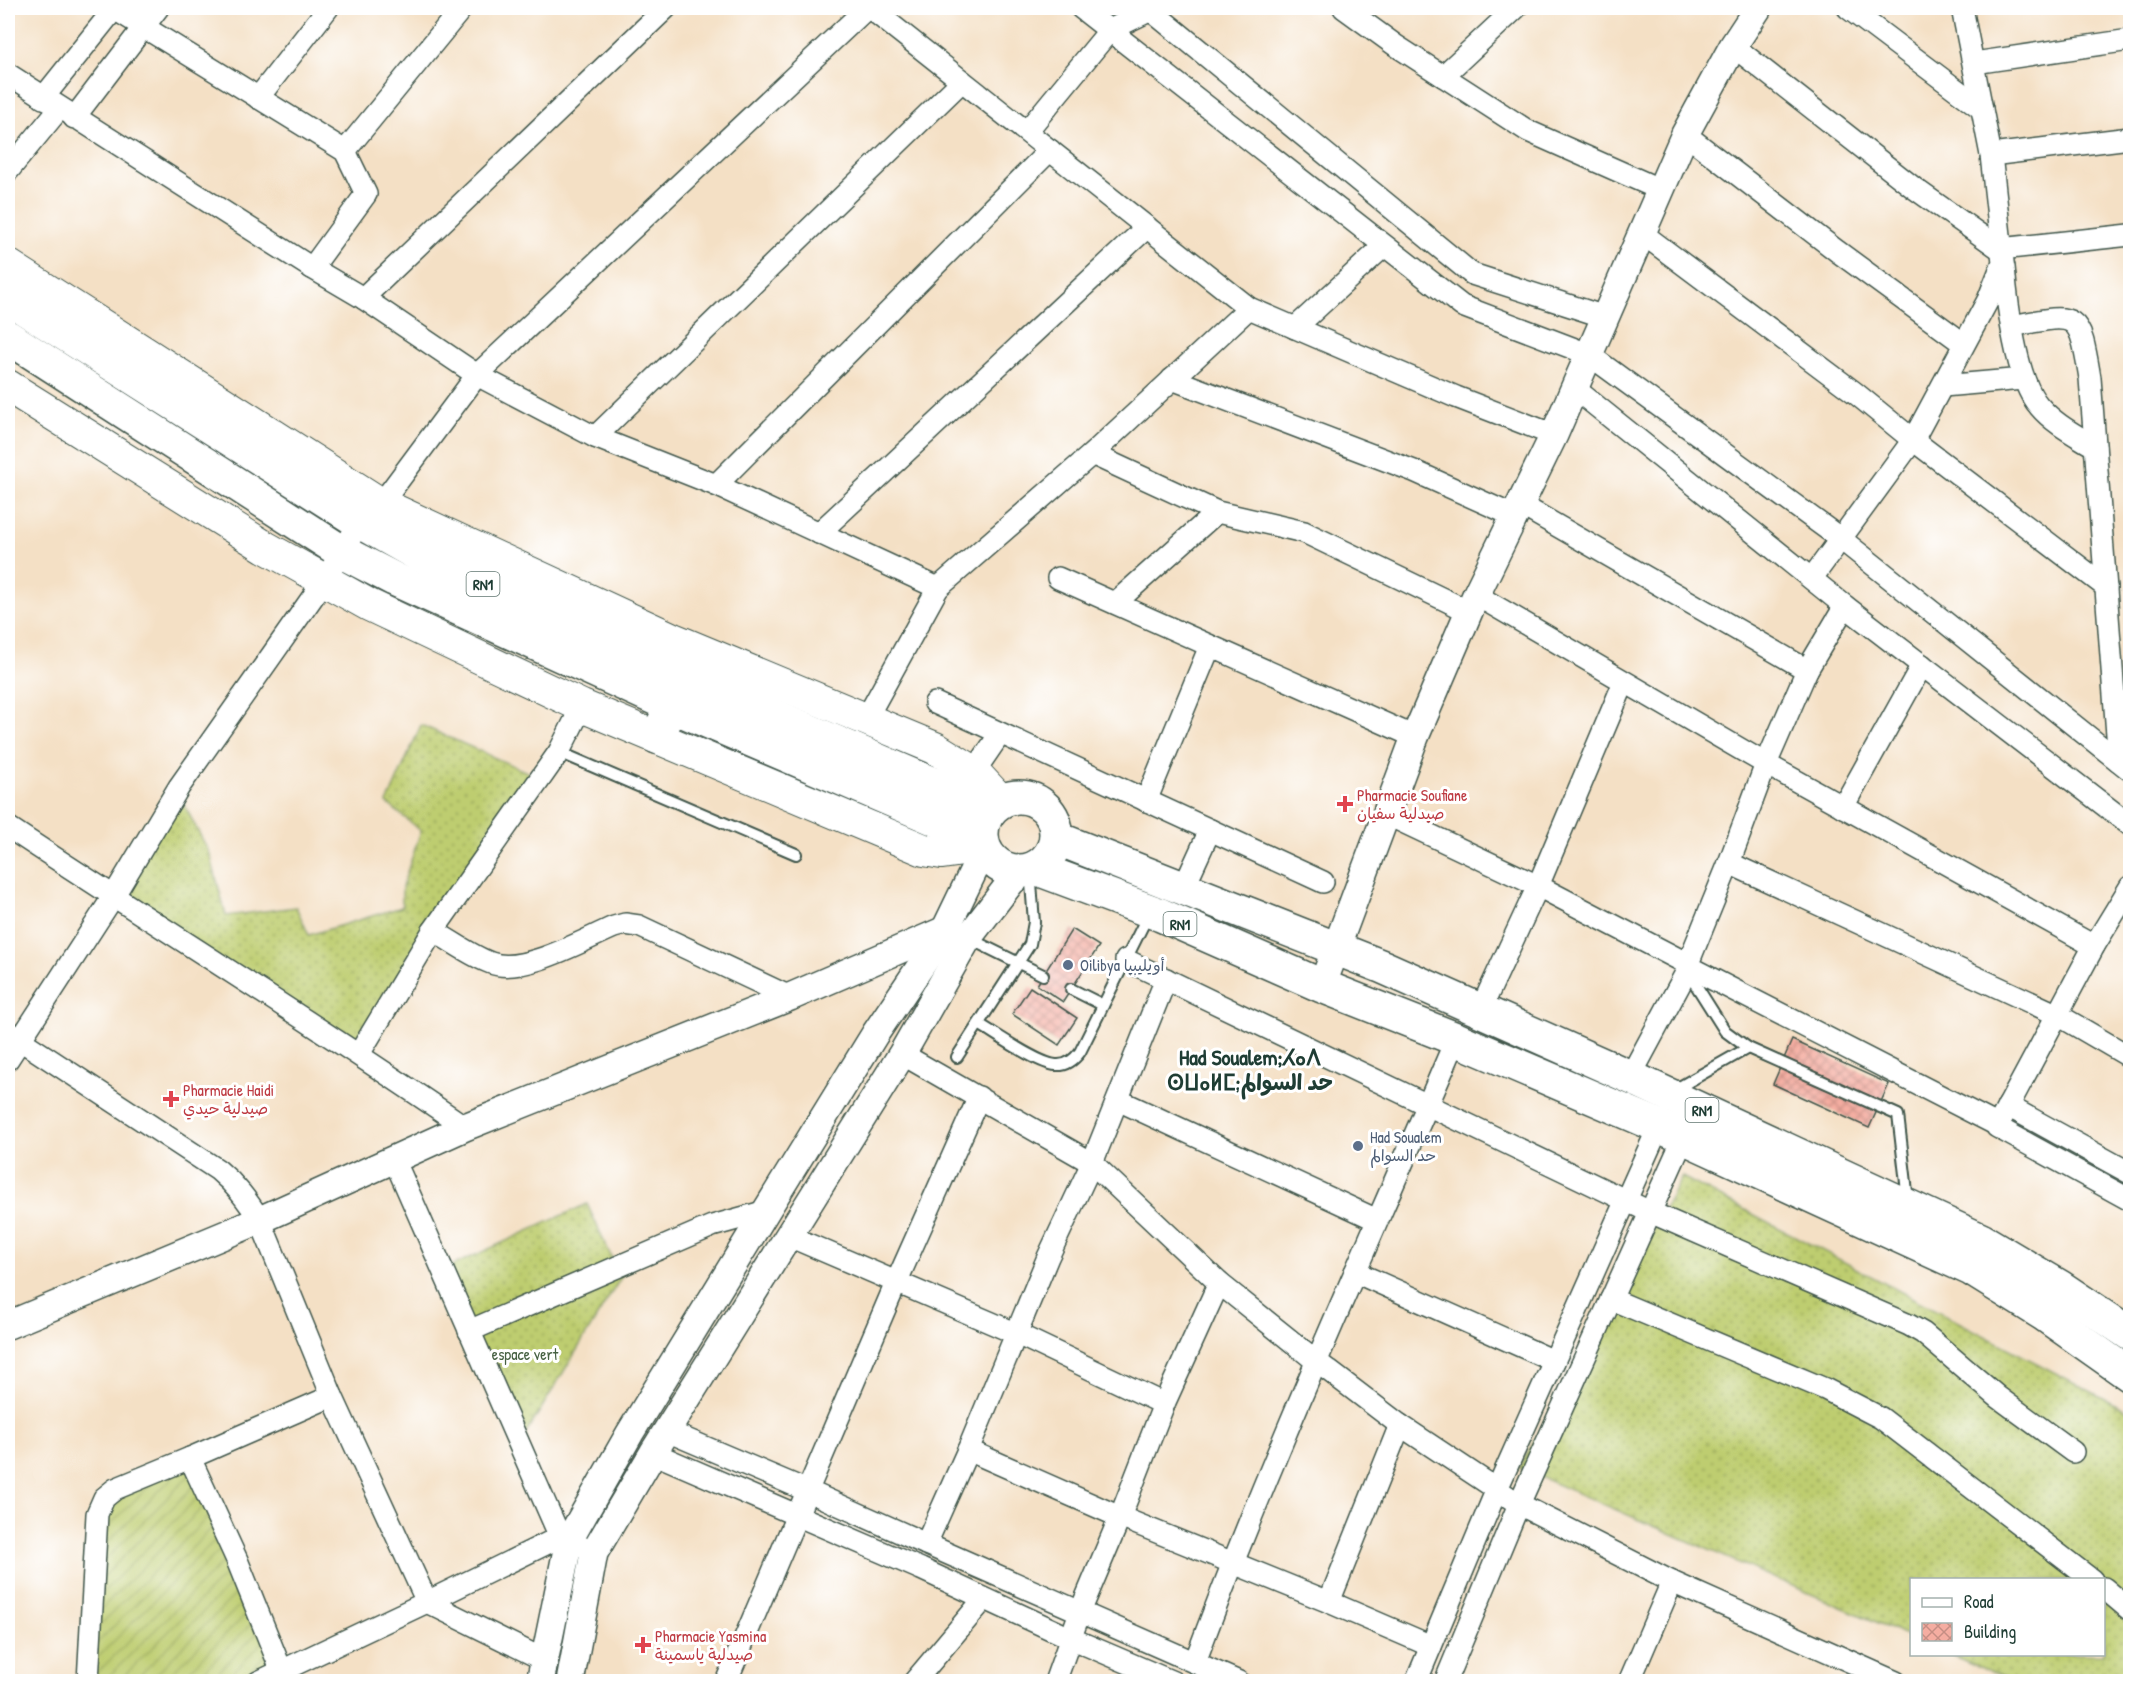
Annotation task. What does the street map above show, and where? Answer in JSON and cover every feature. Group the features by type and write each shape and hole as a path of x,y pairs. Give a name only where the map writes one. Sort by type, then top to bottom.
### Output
{"main road":[{"path":"8,265 370,513 935,748 974,772 989,830 942,853 924,850 582,706 324,581 255,541 8,386"},
{"name":"RN1","path":"8,298 370,513 417,554 662,667 989,830"},
{"name":"RN1","path":"8,337 342,552 394,579 672,706 989,830"},
{"path":"657,737 672,706"},
{"name":"RN1","path":"2130,1334 2060,1287 1981,1240 1667,1094 1336,948 1056,838 1055,824 1049,812 1040,803 1027,797 1014,797 989,830 993,861 1003,868 1014,871 1030,870 1150,911 1671,1132 1971,1269 2045,1315 2130,1375"},
{"path":"1030,870 1050,855 1056,838"}],"street":[{"path":"59,108 114,8 345,152 366,194 312,268"},
{"path":"8,171 59,108 143,26 158,8"},
{"path":"258,98 328,8"},
{"path":"345,152 462,8"},
{"path":"363,298 666,8"},
{"path":"8,1059 13,1036 113,897 179,787 370,513 477,375 868,8 1249,308 1455,397 1554,435"},
{"path":"1081,8 1462,306 1588,354 1841,539 2125,765"},
{"path":"1027,131 1110,30 1152,8 1472,274 1605,317"},
{"path":"1344,8 1395,45 1528,131 1661,190"},
{"path":"1443,76 1516,8"},
{"path":"1323,986 1415,737 1473,604 1554,435 1685,134 1733,46 1758,8"},
{"path":"1848,8 1982,109"},
{"path":"1962,8 1991,155 2006,295 2023,378 2032,398 2043,411 2059,425 2095,447"},
{"path":"1974,63 2130,40"},
{"path":"1733,46 2002,255 2130,236"},
{"path":"8,74 312,268 363,298 477,375 595,437 716,485 938,588"},
{"path":"595,437 962,81"},
{"path":"1685,134 1837,251 1964,344"},
{"path":"1991,155 2130,138"},
{"path":"716,485 1050,150"},
{"path":"819,532 1147,227"},
{"path":"1643,234 1854,392 1913,440 2106,587"},
{"path":"1295,328 1384,246"},
{"path":"1812,578 1913,440 1988,300 2002,255"},
{"path":"866,719 938,588 1092,454 1249,308"},
{"path":"2013,326 2058,318 2070,320 2077,325 2082,336 2090,378 2106,587 2125,765"},
{"path":"1943,386 2023,378"},
{"path":"1172,379 1517,510 1807,670"},
{"path":"1574,388 1845,606 2130,825"},
{"path":"1092,454 1217,512 1304,532 1473,604 1624,682 1766,764 2094,946"},
{"path":"1114,603 1217,512"},
{"path":"1058,578 1415,737"},
{"path":"1630,1077 1687,968 1766,764 1807,670 1845,606"},
{"path":"1146,801 1210,646"},
{"path":"1843,807 1922,664"},
{"path":"1480,1011 1538,886 1624,682"},
{"path":"935,704 1323,882"},
{"path":"359,1054 434,931 559,752 582,706"},
{"path":"974,772 1000,734"},
{"path":"1386,814 1538,886 1684,961 1687,968 1997,1126 2126,1197 2130,1174 2008,1106"},
{"path":"8,827 359,1054 465,1127"},
{"path":"570,1682 594,1553 660,1442 902,1054 957,934 974,870 989,830"},
{"path":"1183,889 1210,830"},
{"path":"1729,863 2058,1015 2130,1057"},
{"path":"13,1036 218,1170 244,1194 260,1220 332,1396 428,1602 542,1671 565,1539 875,1034 957,934 1011,882 1030,870"},
{"path":"1997,1126 2094,946 2130,886"},
{"path":"434,931 490,963 504,966 535,961 614,927 625,924 639,926 790,997"},
{"path":"8,1325 260,1220 465,1127 790,997 957,934"},
{"path":"1126,960 1650,1212 1909,1325 1923,1333 1998,1397 2073,1452"},
{"path":"926,1544 968,1450 1015,1333 1092,1163 1166,979"},
{"path":"1195,1662 1231,1564 1316,1361 1456,1039"},
{"path":"902,1054 1092,1163 1219,1283 1400,1425 1497,1490 1672,1582 1896,1682"},
{"path":"726,1682 896,1283 979,1097"},
{"path":"1118,1100 1377,1220"},
{"path":"1416,1682 1497,1490 1626,1200 1671,1132"},
{"path":"1445,1682 1520,1504 1650,1212 1671,1132"},
{"path":"394,1159 469,1331 565,1539 594,1553"},
{"path":"469,1331 712,1226 766,1211"},
{"path":"789,1236 1015,1333 1164,1404"},
{"path":"1355,1272 1554,1361"},
{"path":"1055,1682 1080,1612 1164,1404 1219,1283"},
{"path":"1611,1299 1825,1389 1881,1418 2089,1578"},
{"path":"88,1682 97,1514 104,1498 115,1489 332,1396"},
{"path":"1329,1602 1400,1425"},
{"path":"660,1442 808,1491 1239,1682"},
{"path":"660,1442 798,1515 1173,1682"},
{"path":"968,1450 1231,1564 1329,1602 1431,1646"},
{"path":"190,1458 237,1560 282,1672"},
{"path":"258,1682 565,1539"},
{"path":"1629,1682 1672,1582"},
{"path":"2105,1590 2130,1610"},
{"path":"914,1682 984,1599"}],"lane":[{"path":"559,752 795,854"},
{"path":"957,1057 1030,944 1034,933 1030,870"},
{"path":"979,1024 1044,1062 1057,1065 1070,1062 1080,1052 1150,911"},
{"path":"957,934 1043,975"},
{"path":"1687,968 1725,1031 1748,1048 1898,1115 1909,1207"},
{"path":"1071,989 1103,1005"},
{"path":"1667,1094 1748,1048"}],"green space":[{"path":"421,725 536,776 354,1049 114,895 178,793 210,854 226,916 296,907 309,935 402,907 402,887 421,831 387,803"},
{"path":"1682,1177 2130,1412 2130,1681 2013,1681 1953,1656 2105,1656 2105,1578 1910,1578 1910,1637 1519,1468"},
{"name":"espace vert","path":"587,1204 616,1267 631,1261 519,1445 443,1270"},
{"path":"190,1458 282,1672 258,1681 90,1682 104,1498"}],"building":[{"path":"1072,929 1099,946 1063,1002 1037,985"},
{"path":"1030,987 1077,1018 1059,1045 1012,1014"},
{"path":"1792,1040 1889,1084 1869,1128 1773,1084"}],"place":[{"name":"Pharmacie Soufiane صيدلية سفيان","path":"1345,804"},
{"name":"Oilibya أويليبيا","path":"1068,965"},
{"name":"Pharmacie Haidi صيدلية حيدي","path":"171,1099"},
{"name":"Had Soualem حد السوالم","path":"1358,1146"},
{"name":"Pharmacie Yasmina صيدلية ياسمينة","path":"643,1645"}],"district":[{"name":"Had Soualem;ⵃⴰⴷ ⵙⵡⴰⵍⵎ;حد السوالم","path":"1250,1070"}]}
